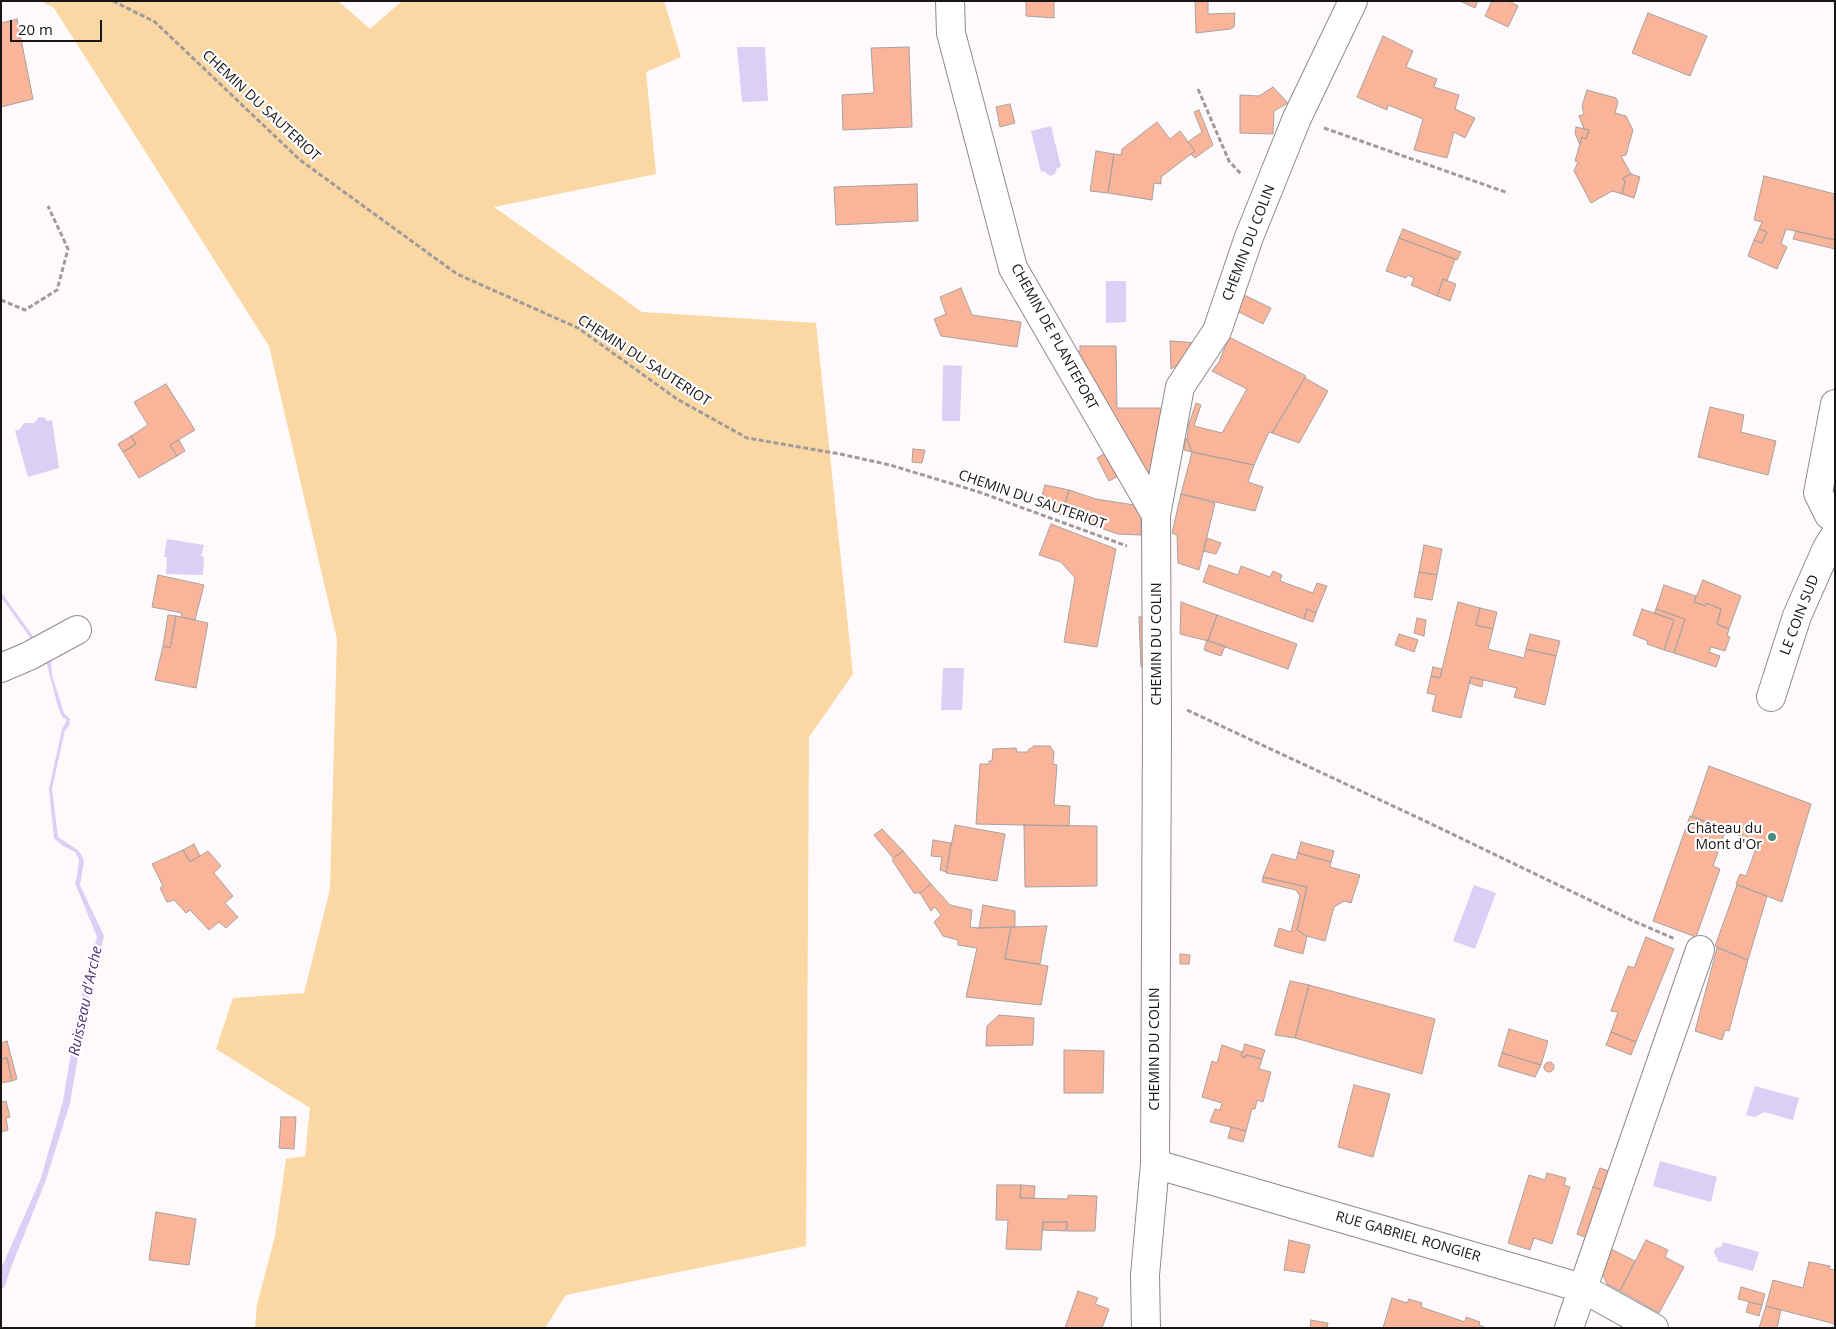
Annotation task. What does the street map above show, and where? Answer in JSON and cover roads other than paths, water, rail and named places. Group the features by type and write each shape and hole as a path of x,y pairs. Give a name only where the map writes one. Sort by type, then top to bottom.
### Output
{"street":[{"name":"CHEMIN DE PLANTEFORT","path":"950,1 951,33 1013,268 1156,515"},
{"name":"CHEMIN DU COLIN","path":"1146,1328 1145,1275 1155,1164 1156,515 1180,387 1216,331 1264,199 1298,118 1353,1"},
{"path":"1835,404 1818,493 1829,515 1835,517"},
{"name":"LE COIN SUD","path":"1771,697 1797,616 1827,548 1835,535"},
{"path":"1,668 29,656 66,636"},
{"path":"1568,1328 1700,950"},
{"name":"RUE GABRIEL RONGIER","path":"1155,1164 1582,1288 1654,1328"}],"water":[{"path":"737,47 765,47 768,101 742,102"},
{"path":"1051,126 1061,167 1057,168 1055,174 1050,176 1044,171 1041,172 1031,131"},
{"path":"1106,281 1126,281 1126,322 1106,323"},
{"path":"943,365 962,366 960,421 942,421"},
{"path":"39,417 45,418 47,421 52,420 59,468 28,477 15,431 20,429 24,423 34,423"},
{"path":"167,539 204,545 201,556 204,557 203,575 166,574 167,557 164,557"},
{"path":"1,592 51,661 52,675 64,713 70,719 69,726 65,730 52,789 58,837 78,850 82,856 84,861 80,885 104,936 87,1005 70,1103 46,1180 6,1280 1,1278 1,1269 41,1178 63,1101 79,1005 97,937 75,883 79,859 75,852 63,846 54,838 49,789 62,729 67,720 63,718 58,707 46,660 1,597"},
{"path":"943,668 964,668 962,710 941,710"},
{"path":"1474,885 1496,893 1475,949 1453,941"},
{"path":"1755,1086 1799,1098 1793,1120 1764,1112 1755,1117 1746,1115"},
{"path":"1660,1161 1717,1177 1711,1202 1653,1186"},
{"path":"1723,1242 1759,1252 1753,1271 1717,1261 1718,1258 1715,1256 1714,1251 1716,1248 1721,1247"}],"waterway":[{"name":"Ruisseau d'Arche","path":"1,1284 6,1268"}],"place":[{"name":"Château du Mont d'Or","path":"1772,837"}]}
